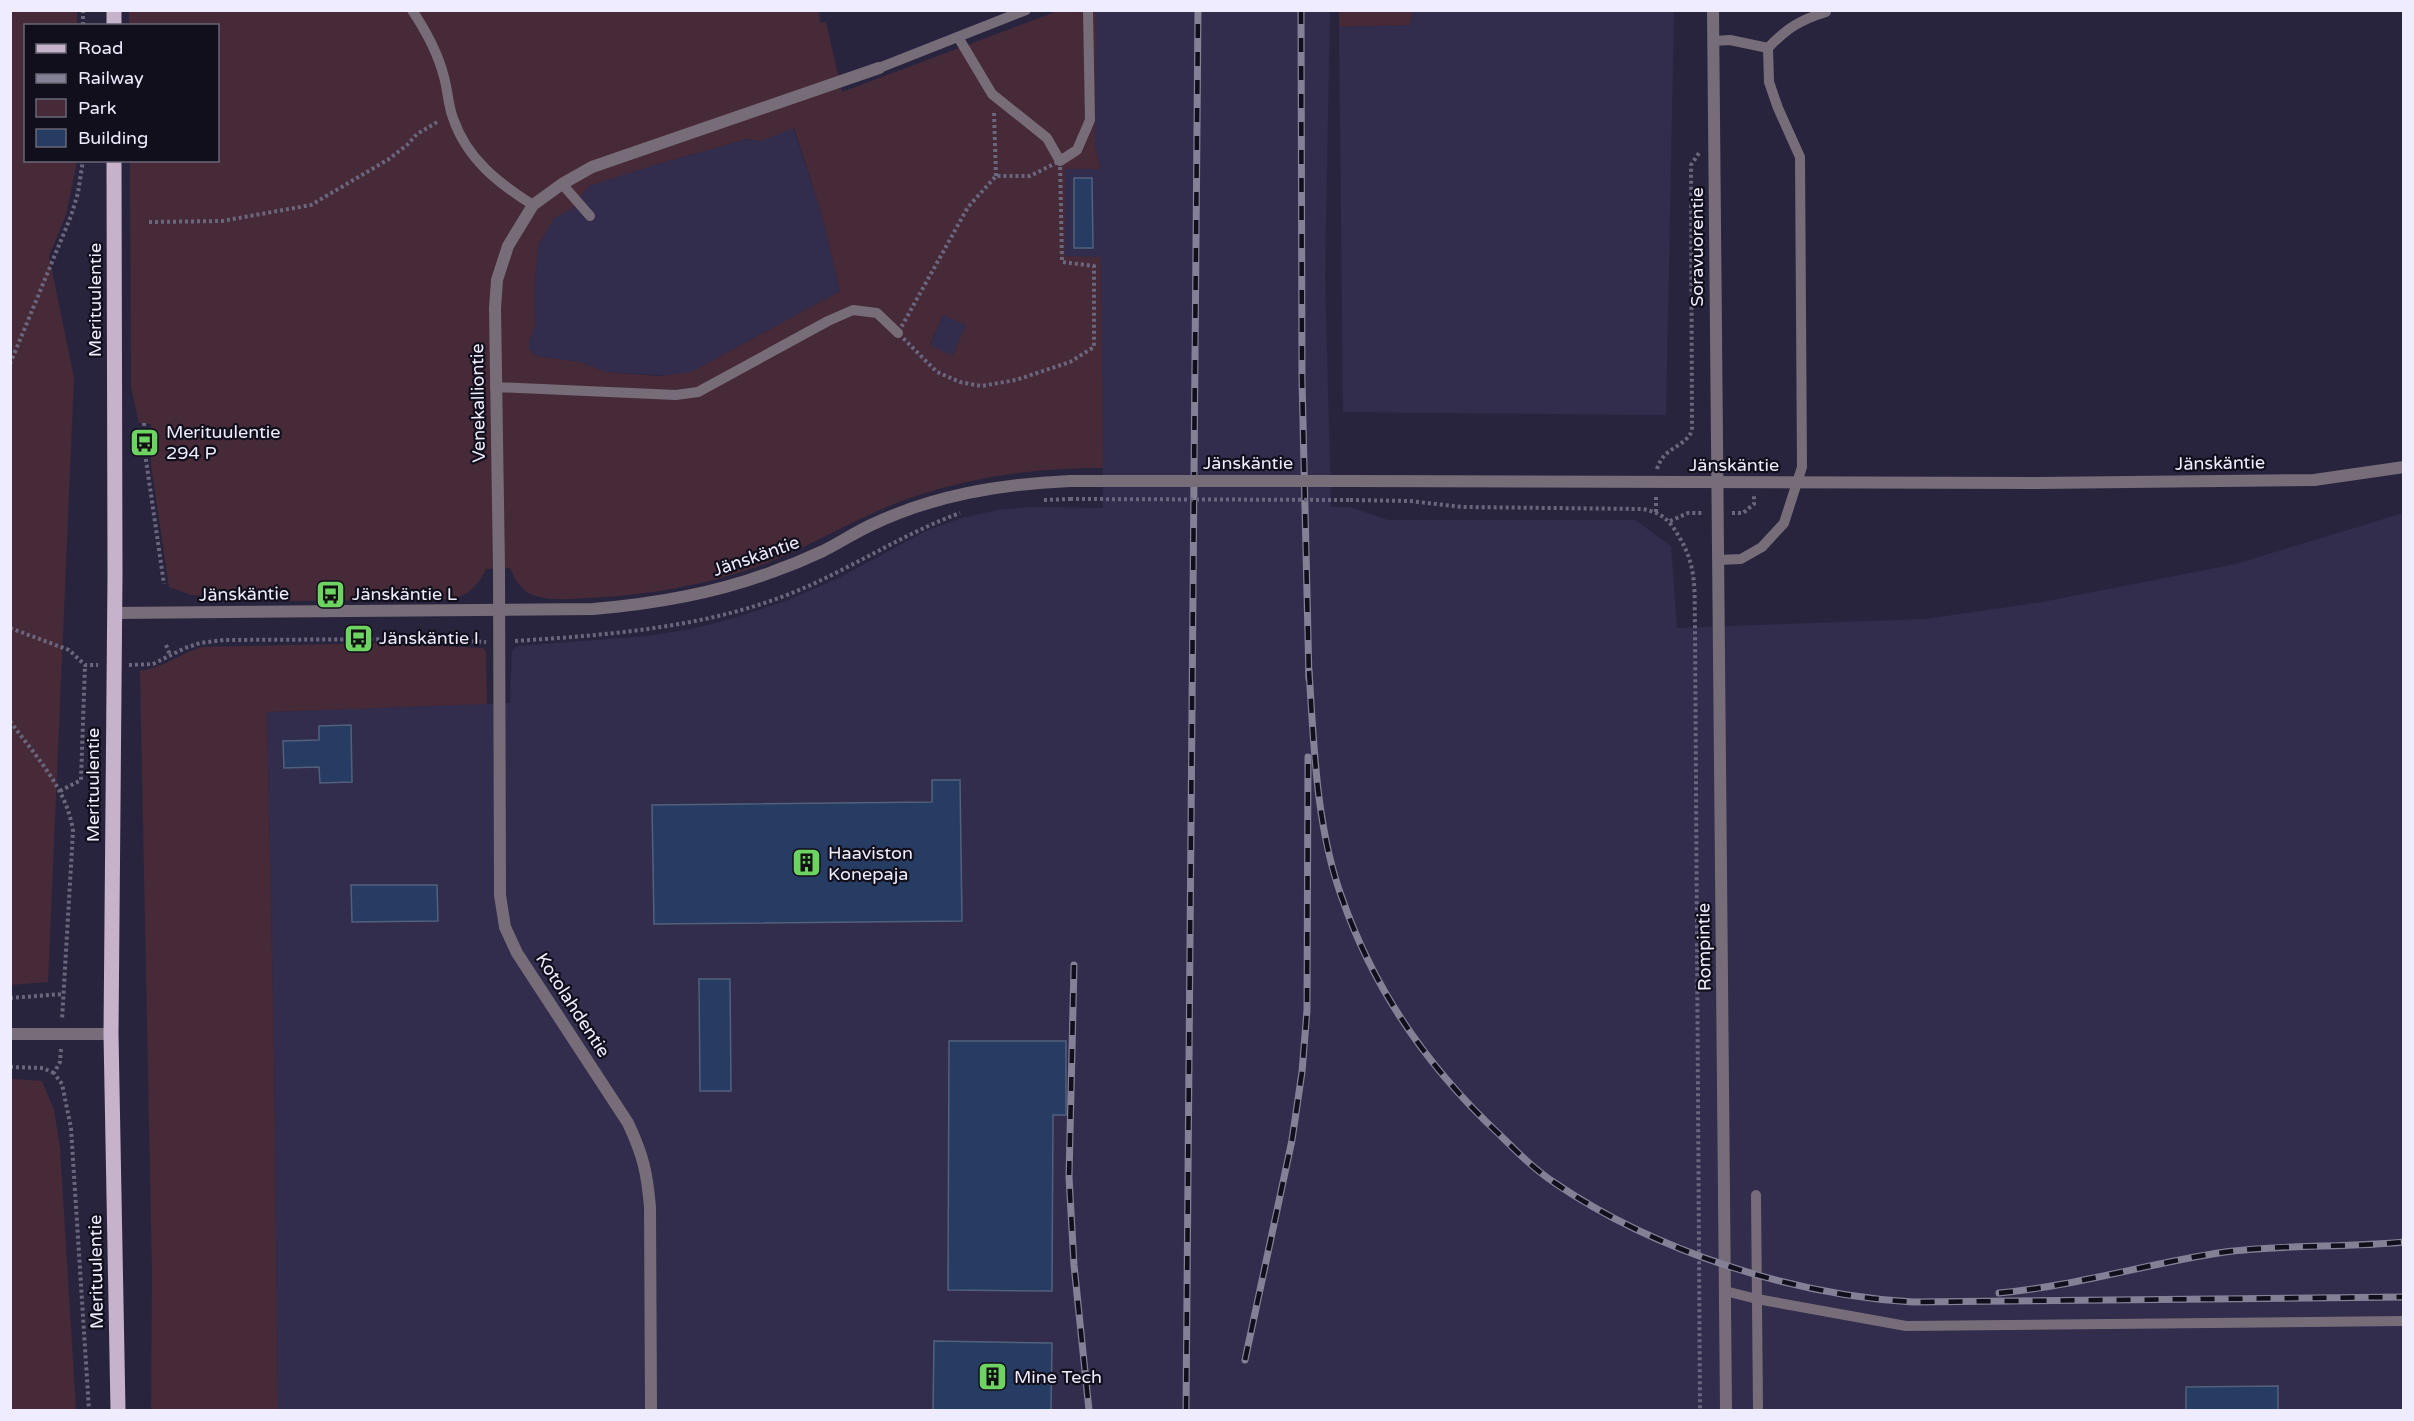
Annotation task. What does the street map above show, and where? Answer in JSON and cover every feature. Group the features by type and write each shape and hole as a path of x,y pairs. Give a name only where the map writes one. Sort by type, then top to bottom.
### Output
{"main road":[{"name":"Merituulentie","path":"114,162 111,1034 118,1410"}],"street":[{"name":"Soravuorentie","path":"1713,10 1717,483"},
{"name":"Venekalliontie","path":"498,610 495,387 497,280 508,246 533,205 562,184 592,167 879,68"},
{"name":"Jänskäntie","path":"114,613 593,609 634,605 713,591 771,573 822,552 871,525 930,502 958,494 995,487 1070,481 1754,483 2314,480 2403,467"},
{"name":"Rompintie","path":"1717,483 1726,1410"},
{"name":"Kotolahdentie","path":"498,610 500,895 505,927 517,953 628,1123 642,1152 650,1207 651,1410"},
{"path":"10,1034 111,1034"}],"lane":[{"path":"412,10 436,54 444,75 452,117 463,141 488,174 533,205"},
{"path":"879,68 1026,10"},
{"path":"958,38 992,94 1047,138 1060,161 1077,150 1090,120 1089,10"},
{"path":"1718,560 1741,559 1762,547 1784,523 1802,466 1800,157 1769,82 1768,48 1785,30 1806,18 1826,12"},
{"path":"1713,40 1730,40 1768,48"},
{"path":"562,184 590,216"},
{"path":"495,387 675,395 698,392 828,321 853,310 877,313 898,333"},
{"path":"1756,1195 1758,1410"},
{"path":"1725,1291 1906,1326 2403,1321"}],"path":[{"path":"992,94 996,135 996,176 968,207 898,333 937,372 960,382 981,386 1016,380 1070,362 1094,346 1094,266 1062,262 1060,161 1030,176 996,176"},
{"path":"149,222 222,221 311,205 389,159 432,123 452,117"},
{"path":"1656,512 1657,471 1661,458 1666,452 1688,439 1692,431 1691,165 1714,132"},
{"path":"10,364 71,216 78,193 83,162"},
{"path":"144,423 145,453 164,584"},
{"path":"1670,521 1688,513 1743,513 1754,504 1754,483"},
{"path":"1070,499 1410,501 1462,507 1642,509 1656,512 1670,521 1689,553 1694,573 1700,1410"},
{"path":"10,628 69,650 85,665 81,780 60,791"},
{"path":"166,645 170,655"},
{"path":"10,721 60,791 70,812 73,831 63,1003"},
{"path":"10,998 63,994"},
{"path":"54,1073 60,1062"},
{"path":"10,1067 43,1068 54,1073 62,1084 67,1101 72,1139 89,1410"}],"shaded area":[{"path":"1095,11 1330,11 1325,275 1331,507 1350,507 1388,520 1635,520 1671,546 1677,628 1925,619 2042,602 2236,564 2403,513 2403,1410 278,1410 267,712 510,703 512,650 518,646 647,636 692,629 783,602 837,579 928,530 962,518 998,510 1032,507 1103,508 1101,257 1065,257 1065,169 1101,169 1095,146"},
{"path":"1413,11 1674,11 1666,415 1343,412 1339,27 1410,25"},
{"path":"793,127 821,212 840,291 691,372 675,376 607,372 579,362 536,356 529,350 529,341 535,325 534,293 538,246 554,218 572,209 589,186 747,139 761,141"},
{"path":"943,315 966,325 952,356 930,346"}],"green space":[{"path":"11,10 77,11 77,24 24,24 24,162 77,162 66,215 49,256 74,378 48,982 11,985"},
{"path":"1339,10 1413,11 1410,25 1339,27"},
{"path":"129,11 819,11 820,23 826,22 842,92 1058,11 1096,13 1095,146 1101,169 1065,169 1065,256 1101,257 1103,468 1056,469 1010,474 942,488 882,509 792,552 752,568 706,582 658,591 567,599 539,597 522,588 510,568 486,569 474,587 455,599 290,601 191,595 169,587 151,464 151,424 139,423 131,387 130,162 219,162 219,24 129,24","holes":["794,128 821,212 840,291 691,372 659,376 607,372 579,362 536,356 529,349 529,341 535,326 534,293 538,246 554,218 572,209 589,186 747,139 761,141","943,315 966,325 952,356 930,345"]},
{"path":"384,643 483,648 486,652 487,704 267,712 278,1410 151,1410 152,1273 140,671 156,667 202,647"},
{"path":"11,1079 42,1081 54,1110 60,1148 76,1410 11,1410"}],"building":[{"path":"1074,178 1092,178 1093,248 1074,248"},
{"path":"351,725 352,782 320,783 319,767 284,768 283,741 319,740 319,726"},
{"name":"Haaviston Konepaja","path":"932,780 960,780 962,921 654,924 652,805 932,802"},
{"path":"351,885 437,885 438,921 352,922"},
{"path":"699,979 730,979 731,1091 700,1091"},
{"path":"949,1041 1066,1041 1066,1115 1053,1115 1052,1291 948,1290"},
{"name":"Mine Tech","path":"934,1341 1052,1343 1051,1410 933,1410"},
{"path":"2278,1386 2278,1410 2186,1410 2186,1387"}],"railway":[{"path":"1186,1410 1198,10"},
{"path":"1301,10 1302,379 1309,679"},
{"path":"1309,671 1321,815 1333,871 1355,932 1370,965 1406,1026 1427,1055 1474,1110 1540,1172 1594,1207 1680,1249 1726,1265 1773,1279 1867,1298 1913,1302 2404,1297"},
{"path":"1245,1360 1292,1140 1302,1072 1307,1010 1308,757"},
{"path":"1074,965 1069,1177 1074,1265 1089,1410"},
{"path":"1999,1293 2084,1280 2225,1252 2404,1242"}],"place":[{"name":"Merituulentie 294 P","path":"145,442"},
{"name":"Jänskäntie L","path":"331,594"},
{"name":"Jänskäntie I","path":"358,638"},
{"name":"Haaviston Konepaja","path":"807,863"},
{"name":"Mine Tech","path":"993,1377"}]}
